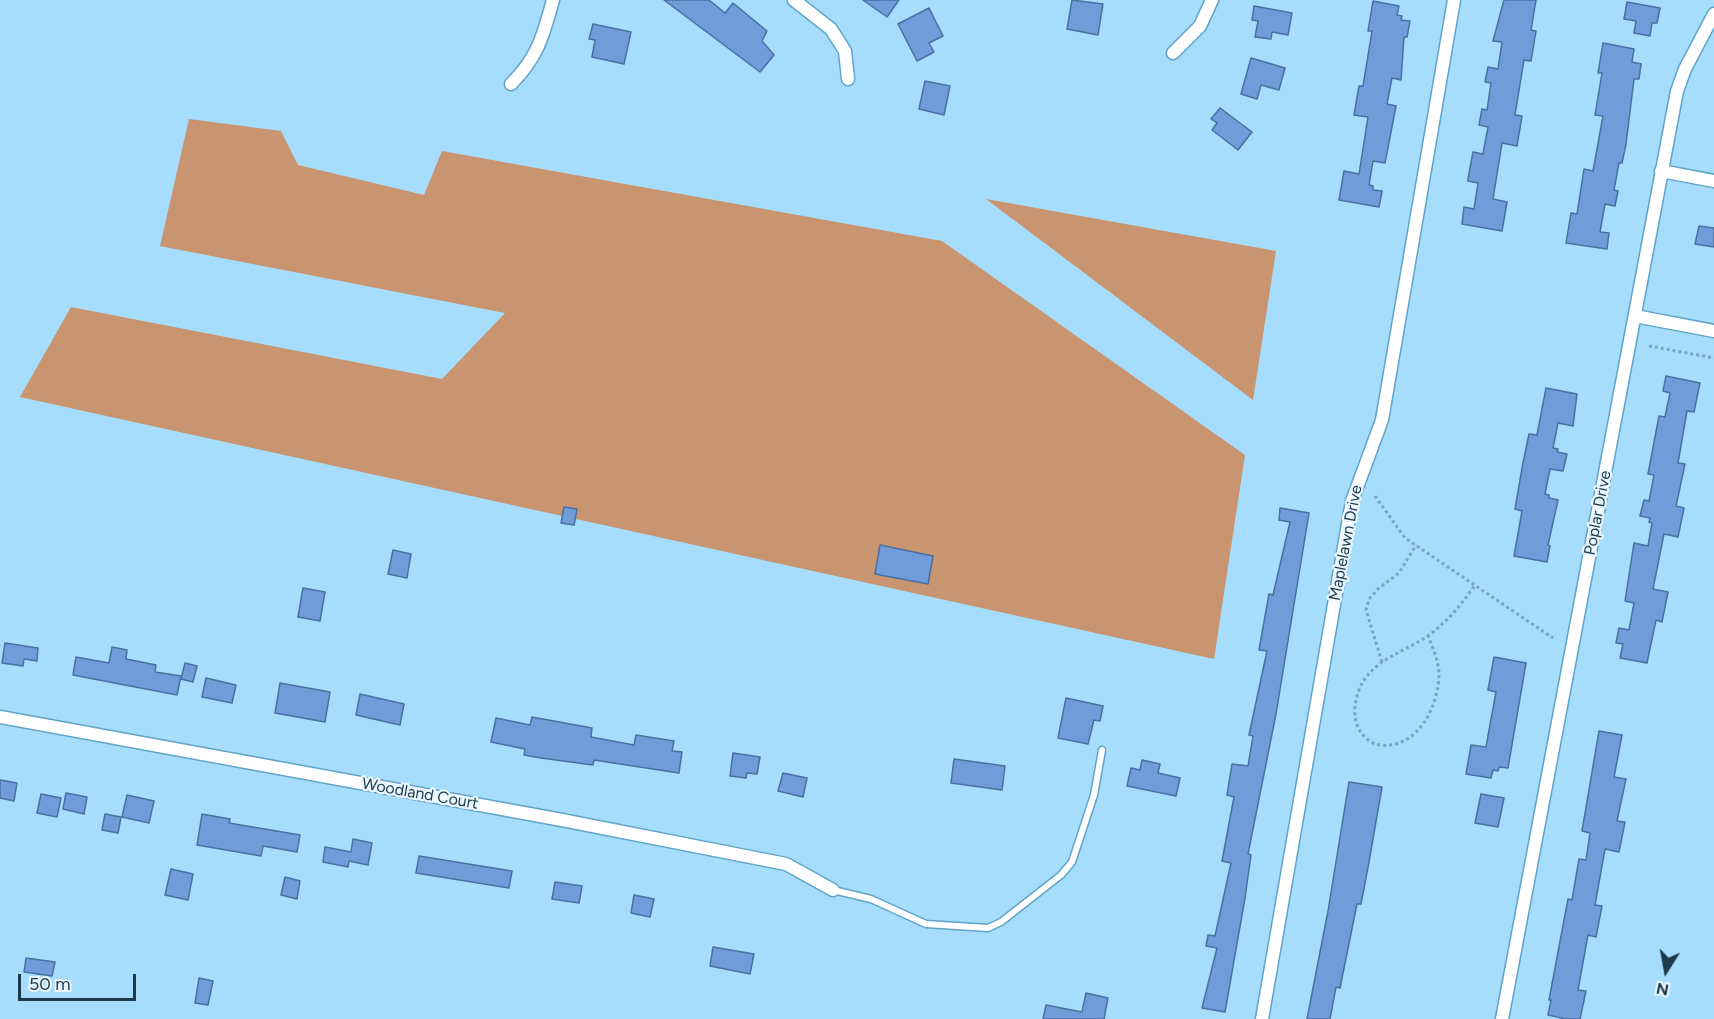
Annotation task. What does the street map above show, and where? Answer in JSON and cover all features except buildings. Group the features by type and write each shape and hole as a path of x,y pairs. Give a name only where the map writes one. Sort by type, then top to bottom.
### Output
{"street":[{"path":"511,84 529,66 539,48 553,0"},
{"path":"794,0 831,29 845,51 848,79"},
{"path":"1173,53 1200,26 1212,0"},
{"name":"Maplelawn Drive","path":"1262,1019 1352,501 1382,420 1454,0"},
{"name":"Poplar Drive","path":"1503,1019 1677,91 1685,69 1714,14"},
{"path":"1661,171 1714,181"},
{"path":"1635,316 1714,331"},
{"name":"Woodland Court","path":"0,717 562,820 786,864 833,890"}],"lane":[{"path":"833,890 871,899 926,924 988,928 1001,922 1061,875 1072,862 1094,795 1102,750"}],"path":[{"path":"1649,346 1714,358"},
{"path":"1375,496 1405,538 1553,638"},
{"path":"1382,662 1366,610 1369,600 1378,589 1399,573 1416,545"},
{"path":"1428,635 1439,675 1434,701 1426,721 1413,735 1401,742 1385,746 1371,744 1360,733 1354,717 1357,690 1374,667 1428,635 1459,608 1475,585"}],"shaded area":[{"path":"189,119 281,131 298,165 424,195 442,151 942,241 1245,455 1214,659 20,397 71,307 442,379 505,313 160,246"},
{"path":"986,199 1276,251 1253,400"}]}
